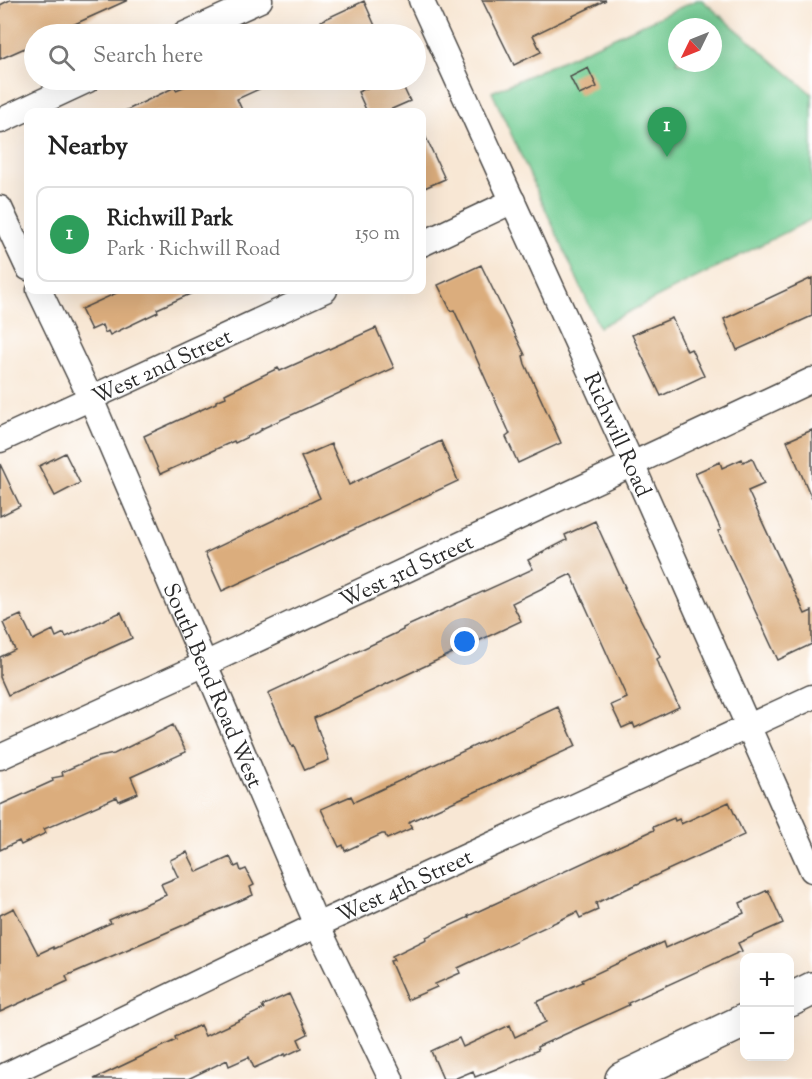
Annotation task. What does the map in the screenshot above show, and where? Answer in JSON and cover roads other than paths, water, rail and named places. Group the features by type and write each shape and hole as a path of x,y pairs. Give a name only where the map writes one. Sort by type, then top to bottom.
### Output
{"main road":[{"path":"794,997 812,989"},
{"path":"622,1079 740,1023"}],"street":[{"path":"207,24 260,0"},
{"name":"Richwill Road","path":"421,0 632,464 812,870"},
{"path":"28,108 67,90"},
{"path":"0,121 24,110"},
{"path":"426,242 513,201"},
{"path":"0,208 24,259"},
{"name":"South Bend Road West","path":"41,294 91,399 317,925 391,1079"},
{"name":"West 2nd Street","path":"0,441 316,294"},
{"name":"West 3rd Street","path":"0,757 205,664 812,380"},
{"name":"West 4th Street","path":"0,1078 317,925 812,697"}],"place":[{"name":"Richwill Park","path":"667,157"}]}
